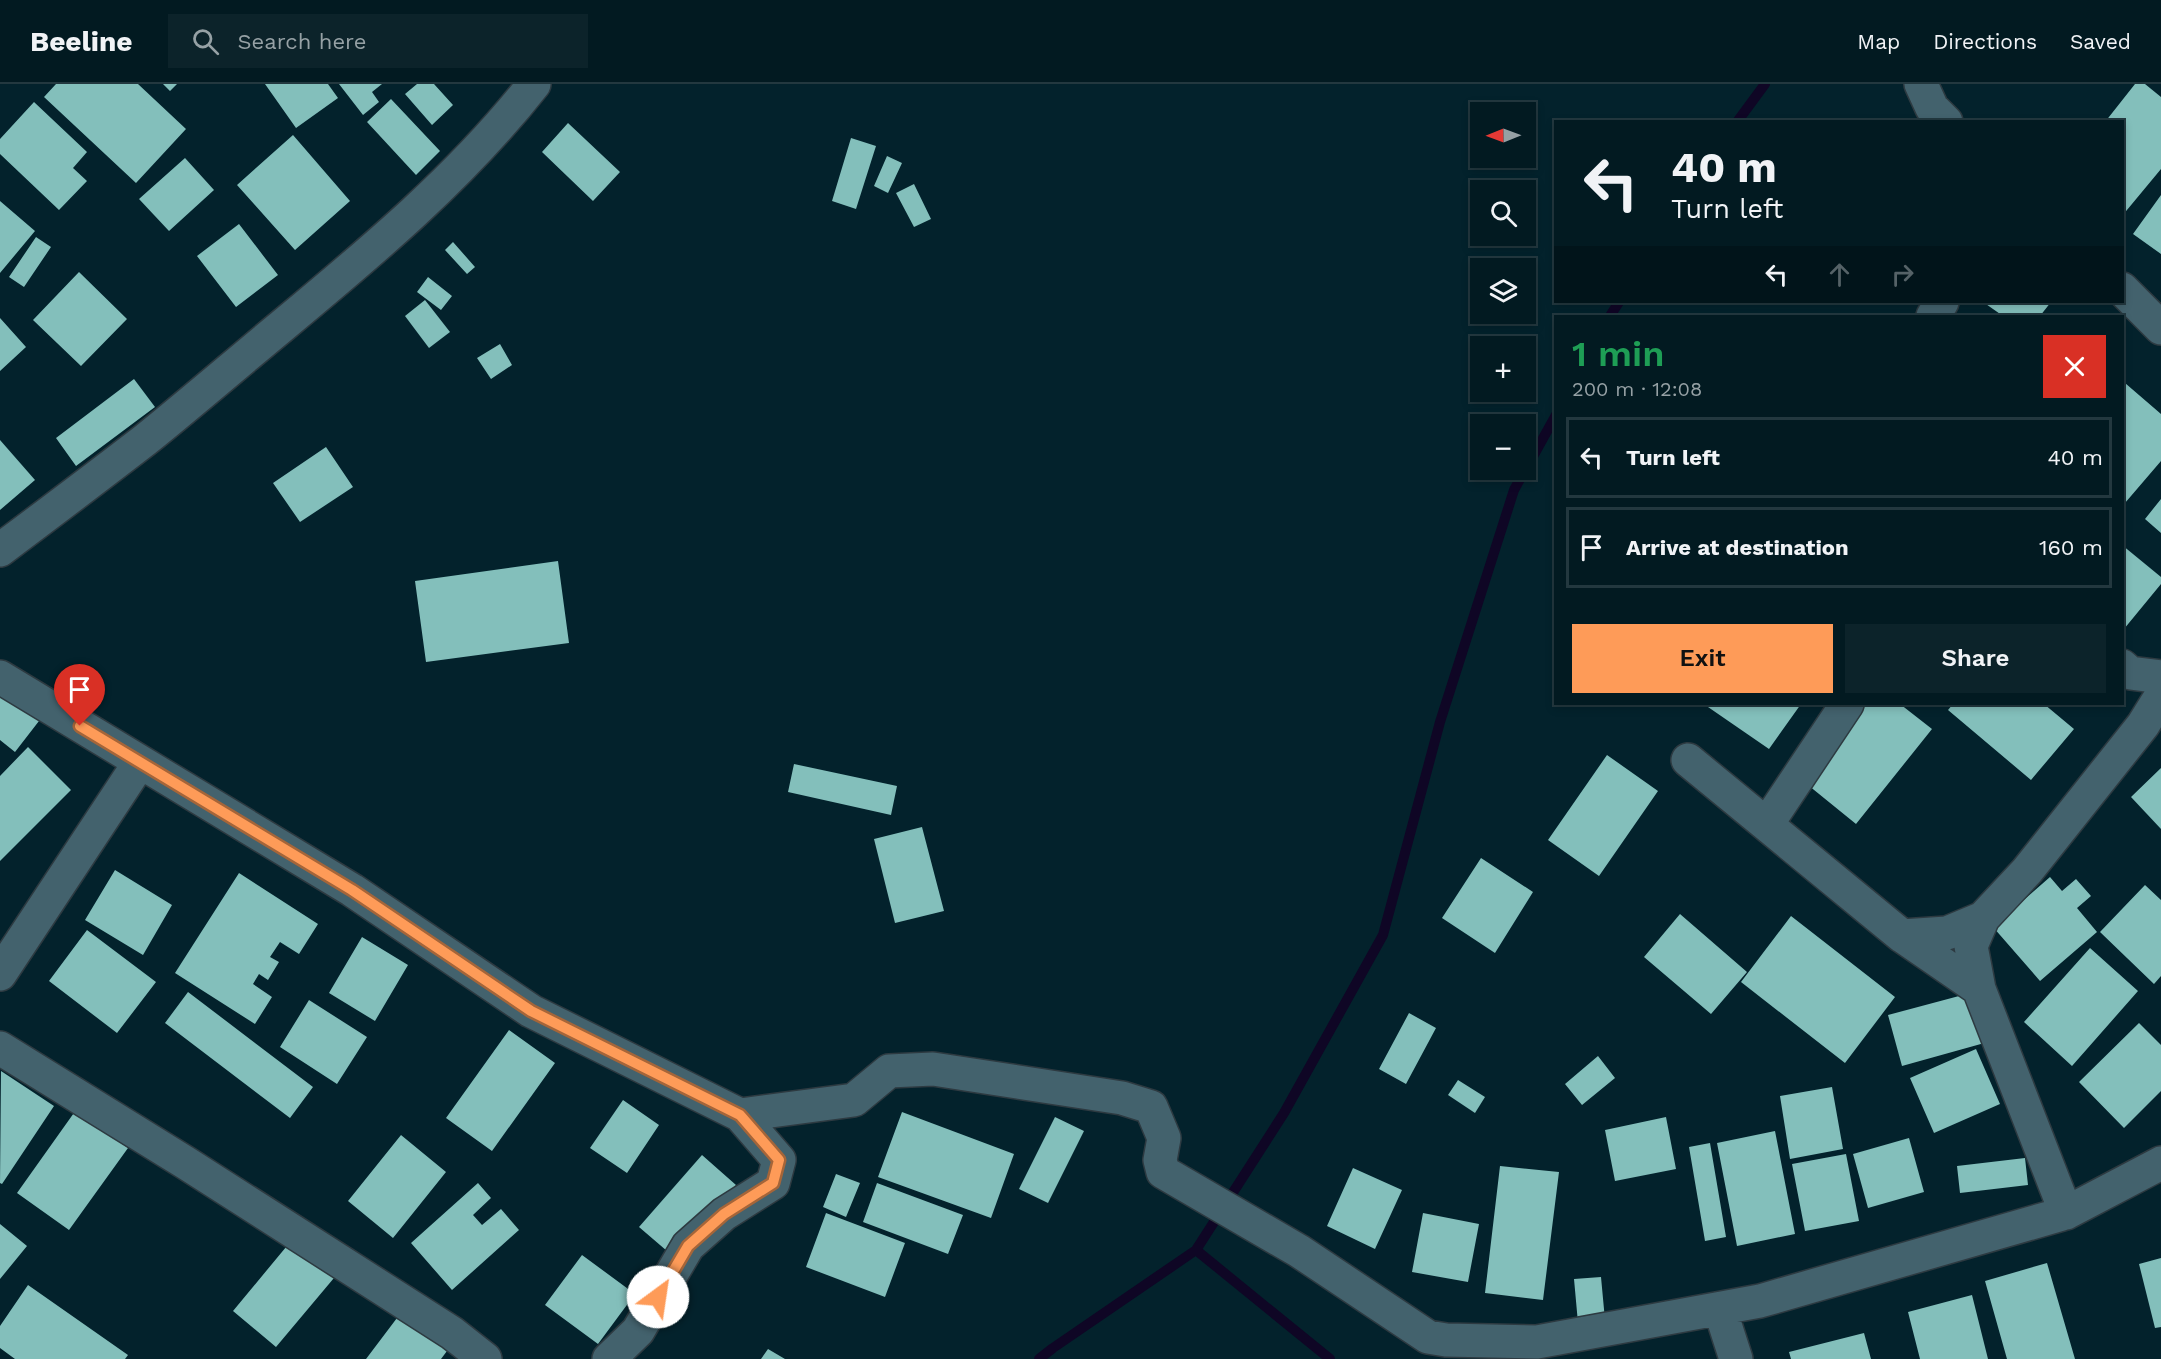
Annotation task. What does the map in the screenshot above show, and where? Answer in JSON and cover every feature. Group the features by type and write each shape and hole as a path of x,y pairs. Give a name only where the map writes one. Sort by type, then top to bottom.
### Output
{"street":[{"path":"0,550 145,439 318,297 470,159 507,119 534,84"},
{"path":"1921,84 1932,108 1944,120"},
{"path":"2124,291 2161,328"},
{"path":"2124,668 2130,673 2161,677"},
{"path":"0,677 352,890 531,1011 740,1115 779,1160 773,1183 724,1214 688,1246 638,1331 609,1359"},
{"path":"2066,1213 1979,989 1971,946 1983,918 2027,871 2143,724 2161,696"},
{"path":"1767,824 1846,705"},
{"path":"1688,760 1902,936 1979,989"},
{"path":"0,974 140,762"},
{"path":"1902,936 1947,933 1983,918"},
{"path":"0,1048 196,1169 452,1333 485,1359"},
{"path":"740,1115 854,1101 889,1071 933,1069 1122,1098 1151,1107 1164,1138 1160,1160 1163,1172 1299,1251 1428,1337 1446,1340 1537,1342 1760,1301 2066,1213 2161,1163"},
{"path":"1720,1309 1736,1359"}],"building":[{"path":"56,84 138,84 186,129 136,183 44,97"},
{"path":"163,84 177,84 170,91"},
{"path":"265,84 328,84 338,98 296,128"},
{"path":"339,84 382,84 372,92 379,102 363,115"},
{"path":"417,84 434,84 453,105 432,125 405,94"},
{"path":"2135,84 2145,84 2161,97 2161,169 2124,214 2124,120 2107,120"},
{"path":"391,99 440,151 416,175 367,122"},
{"path":"34,102 87,152 73,168 87,181 59,210 0,154 0,139"},
{"path":"568,123 620,172 593,201 542,152"},
{"path":"293,135 350,201 295,250 237,185"},
{"path":"851,138 876,146 856,209 832,201"},
{"path":"887,156 902,163 888,193 874,186"},
{"path":"185,158 214,190 169,231 139,199"},
{"path":"914,184 931,219 914,227 896,193"},
{"path":"2161,195 2161,254 2133,234"},
{"path":"0,201 35,231 0,273"},
{"path":"239,224 278,275 236,307 197,256"},
{"path":"36,237 51,247 24,287 9,277"},
{"path":"453,242 475,267 467,274 445,250"},
{"path":"79,272 127,319 81,366 33,320"},
{"path":"428,277 452,296 441,310 417,292"},
{"path":"425,300 450,332 429,348 405,316"},
{"path":"1984,303 2050,303 2041,315 2002,315"},
{"path":"0,318 26,347 0,371"},
{"path":"500,344 512,365 491,379 477,358"},
{"path":"134,379 155,407 76,466 56,438"},
{"path":"2124,384 2161,414 2161,461 2125,503 2124,502"},
{"path":"0,440 35,480 0,510"},
{"path":"326,447 353,487 300,522 273,483"},
{"path":"2161,499 2161,533 2145,519"},
{"path":"2124,547 2161,577 2161,584 2124,629"},
{"path":"558,561 569,643 426,662 415,581"},
{"path":"0,691 39,721 15,752 0,740"},
{"path":"1709,705 1800,705 1769,749 1708,707"},
{"path":"1864,705 1901,705 1932,729 1856,824 1803,781"},
{"path":"1952,705 2045,705 2074,729 2031,780 1948,710"},
{"path":"28,747 71,790 0,861 0,776"},
{"path":"1607,755 1658,791 1599,876 1548,840"},
{"path":"794,764 897,786 891,815 788,792"},
{"path":"2161,768 2161,829 2131,797"},
{"path":"922,827 944,911 895,923 874,839"},
{"path":"1481,858 1533,892 1495,953 1442,918"},
{"path":"115,870 172,905 143,955 85,920"},
{"path":"239,873 318,924 299,954 280,942 270,957 279,962 268,980 259,974 253,984 272,997 255,1024 175,973"},
{"path":"2050,877 2062,891 2076,879 2091,896 2077,908 2097,932 2040,981 1993,927"},
{"path":"2145,885 2161,900 2161,976 2154,984 2100,932"},
{"path":"1680,914 1747,972 1711,1014 1644,957"},
{"path":"1791,916 1895,997 1845,1063 1741,982"},
{"path":"87,930 156,982 117,1033 49,981"},
{"path":"362,937 408,965 375,1021 329,993"},
{"path":"2090,948 2138,991 2072,1066 2024,1022"},
{"path":"188,992 313,1087 290,1118 165,1023"},
{"path":"1974,992 1988,1042 1902,1066 1888,1015"},
{"path":"309,1000 367,1037 337,1084 280,1047"},
{"path":"1409,1013 1436,1028 1406,1084 1379,1069"},
{"path":"2139,1023 2161,1045 2161,1091 2124,1128 2079,1082"},
{"path":"509,1030 555,1063 492,1151 446,1118"},
{"path":"1976,1049 2000,1104 1934,1133 1910,1078"},
{"path":"1598,1056 1615,1078 1582,1105 1565,1084"},
{"path":"1,1071 54,1106 2,1184 0,1183"},
{"path":"1458,1080 1485,1097 1475,1113 1448,1095"},
{"path":"1832,1087 1843,1149 1790,1159 1780,1096"},
{"path":"623,1100 659,1125 627,1173 590,1148"},
{"path":"76,1110 128,1148 69,1230 17,1193"},
{"path":"902,1112 1014,1154 991,1218 878,1177"},
{"path":"1055,1117 1084,1131 1048,1203 1019,1189"},
{"path":"1666,1117 1676,1169 1615,1181 1605,1130"},
{"path":"1775,1131 1795,1234 1737,1246 1717,1143"},
{"path":"401,1135 446,1172 393,1238 348,1201"},
{"path":"1909,1138 1924,1192 1868,1208 1853,1154"},
{"path":"1710,1143 1726,1237 1705,1241 1689,1147"},
{"path":"1846,1154 1859,1221 1805,1231 1792,1164"},
{"path":"702,1155 736,1185 674,1257 639,1227"},
{"path":"2025,1158 2028,1185 1960,1193 1957,1166"},
{"path":"1500,1166 1559,1172 1543,1300 1485,1293"},
{"path":"1353,1168 1402,1190 1375,1249 1327,1226"},
{"path":"836,1174 860,1183 846,1217 823,1207"},
{"path":"478,1183 491,1198 473,1215 482,1225 501,1209 519,1230 452,1290 411,1243"},
{"path":"877,1183 963,1215 948,1254 863,1222"},
{"path":"826,1213 905,1243 885,1297 806,1267"},
{"path":"1423,1213 1479,1224 1468,1282 1412,1272"},
{"path":"0,1224 27,1246 0,1279"},
{"path":"296,1235 339,1272 276,1347 233,1311"},
{"path":"582,1255 635,1294 598,1344 545,1305"},
{"path":"2161,1258 2161,1327 2155,1328 2139,1264"},
{"path":"2047,1263 2075,1359 2007,1359 1985,1281"},
{"path":"1601,1277 1605,1320 1578,1323 1574,1279"},
{"path":"28,1285 128,1355 125,1359 15,1359 0,1348 0,1326"},
{"path":"1972,1295 1988,1359 1920,1359 1908,1312"},
{"path":"400,1314 447,1351 441,1359 366,1359"},
{"path":"1864,1333 1871,1359 1791,1359 1789,1352"},
{"path":"768,1349 785,1359 761,1359"}],"waterway":[{"path":"1738,120 1765,84"},
{"path":"1611,315 1618,303"},
{"path":"1536,451 1554,419"},
{"path":"1039,1359 1196,1250 1284,1113 1383,935 1440,722 1514,490 1520,480"},
{"path":"1196,1250 1330,1359"}],"route":[{"path":"80,726 352,890 531,1011 740,1115 779,1160 773,1183 724,1214 688,1246 658,1297"}]}
